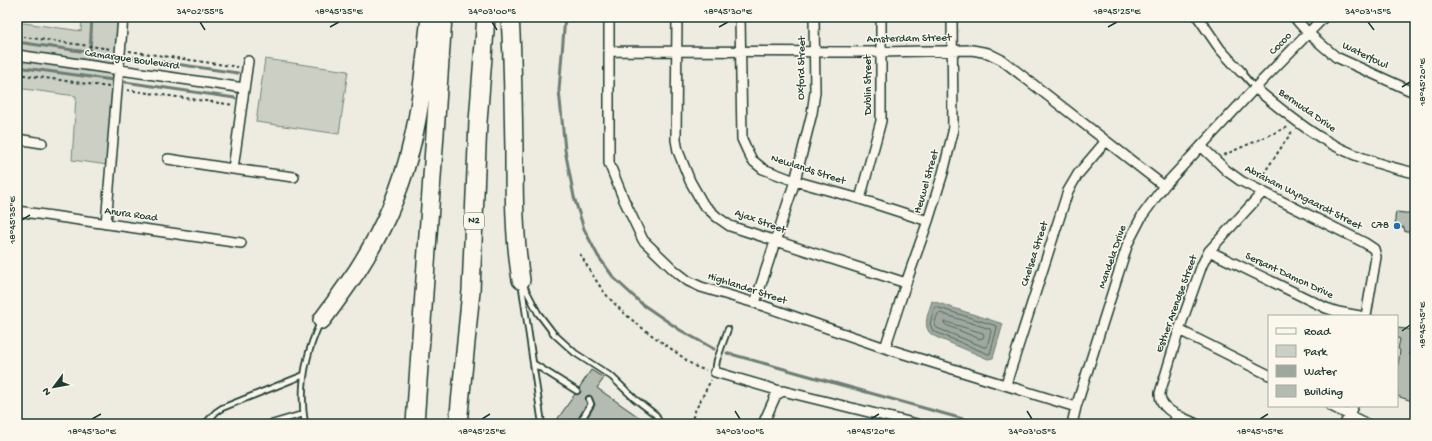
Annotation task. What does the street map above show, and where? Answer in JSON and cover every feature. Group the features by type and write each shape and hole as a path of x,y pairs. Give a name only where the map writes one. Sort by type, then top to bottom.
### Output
{"highway":[{"path":"322,320 357,271 369,251 396,196 412,144 418,114 430,17"},
{"path":"415,424 443,17"},
{"name":"N2","path":"458,424 471,291 478,122 486,17"},
{"path":"510,17 513,72 516,252 521,280"}],"street":[{"path":"106,224 123,17"},
{"name":"Highlander Street","path":"609,17 609,163 643,240 674,270 688,281 701,287 755,303 885,348 1006,384 1076,407"},
{"name":"Ajax Street","path":"677,17 676,140 683,165 690,181 704,204 717,217 730,226 906,283"},
{"name":"Newlands Street","path":"740,17 742,139 752,160 763,169 795,181 860,199 928,222"},
{"name":"Oxford Street","path":"755,303 795,181 812,113 815,92 814,17"},
{"name":"Dublin Street","path":"860,199 882,120 881,17"},
{"name":"Heuwel Street","path":"885,348 928,222 943,173 953,132 952,17"},
{"path":"1198,17 1220,49 1241,72"},
{"name":"Waterfowl","path":"1294,17 1308,33 1336,57 1396,85 1415,91"},
{"name":"Cocoo","path":"1255,88 1324,17"},
{"name":"Amsterdam Street","path":"609,51 881,52 972,50 988,53 1002,60 1164,186"},
{"name":"Camargue Boulevard","path":"17,55 244,88"},
{"path":"233,169 248,65"},
{"name":"Bermuda Drive","path":"1255,88 1298,122 1324,140 1359,156 1382,164 1415,172"},
{"name":"Mandela Drive","path":"1072,424 1076,407 1128,243 1142,216 1164,186 1255,88"},
{"path":"17,139 42,143"},
{"name":"Chelsea Street","path":"1006,384 1068,191 1078,174 1106,141"},
{"name":"Abraham Wyngaardt Street","path":"1201,146 1240,181 1365,243 1374,249 1376,254 1366,315"},
{"path":"168,159 294,177"},
{"name":"Esther Arendse Street","path":"1196,424 1166,408 1161,401 1160,396 1179,330 1198,276 1209,251 1262,193"},
{"name":"Anura Road","path":"17,211 242,243"},
{"name":"Sersant Damon Drive","path":"1209,251 1326,308 1354,315"},
{"path":"1179,330 1268,374"},
{"path":"715,372 780,391 788,391 917,424"},
{"path":"763,424 776,395 780,391"},
{"path":"1332,407 1348,420 1367,424"},
{"path":"1348,420 1353,407"},
{"path":"1173,424 1178,415"}],"lane":[{"path":"1241,72 1255,88"},
{"path":"521,280 542,424"},
{"path":"521,280 531,303 545,324 554,334 575,353 612,377 635,399 656,415 660,424"},
{"path":"305,424 302,394 304,375 310,347 322,320"},
{"path":"715,372 717,360 728,330"},
{"path":"534,364 577,391"},
{"path":"205,424 222,408 304,375"},
{"path":"582,419 591,404 589,399"},
{"path":"269,424 303,414"}],"path":[{"path":"17,36 248,65"},
{"path":"17,74 242,106"},
{"path":"1211,156 1222,156 1298,122"},
{"path":"1262,193 1257,182 1298,122"},
{"path":"580,254 602,289 627,316 690,363 698,368 715,372 694,413 691,424"}],"green space":[{"path":"82,17 120,17 117,64 17,50 17,22 81,31"},
{"path":"265,59 348,71 339,134 256,122"},
{"path":"17,60 115,74 108,165 72,160 76,96 17,88"}],"water":[{"path":"932,301 1003,324 993,358 988,359 931,334 928,330 926,321"}],"building":[{"path":"1396,212 1415,214 1415,232 1405,232 1404,227 1396,228"},
{"path":"1398,328 1415,330 1409,354 1415,354 1415,402 1398,396 1398,365 1400,350 1398,349 1400,339 1398,338"},
{"path":"591,370 604,378 597,388 649,424 554,424 575,394 580,393 581,391 579,388","holes":["588,395 592,397 595,405 585,421 582,423 578,419 587,404 585,399"]}],"waterway":[{"path":"90,52 92,17"},
{"path":"565,17 559,90 565,150 574,197 584,229 598,256 614,278 642,304 680,330 714,349"},
{"path":"17,42 115,56"},
{"path":"127,57 238,73"},
{"path":"17,67 113,80"},
{"path":"125,82 235,98"},
{"path":"727,353 981,424"}],"place":[{"name":"C78","path":"1397,226"}]}
